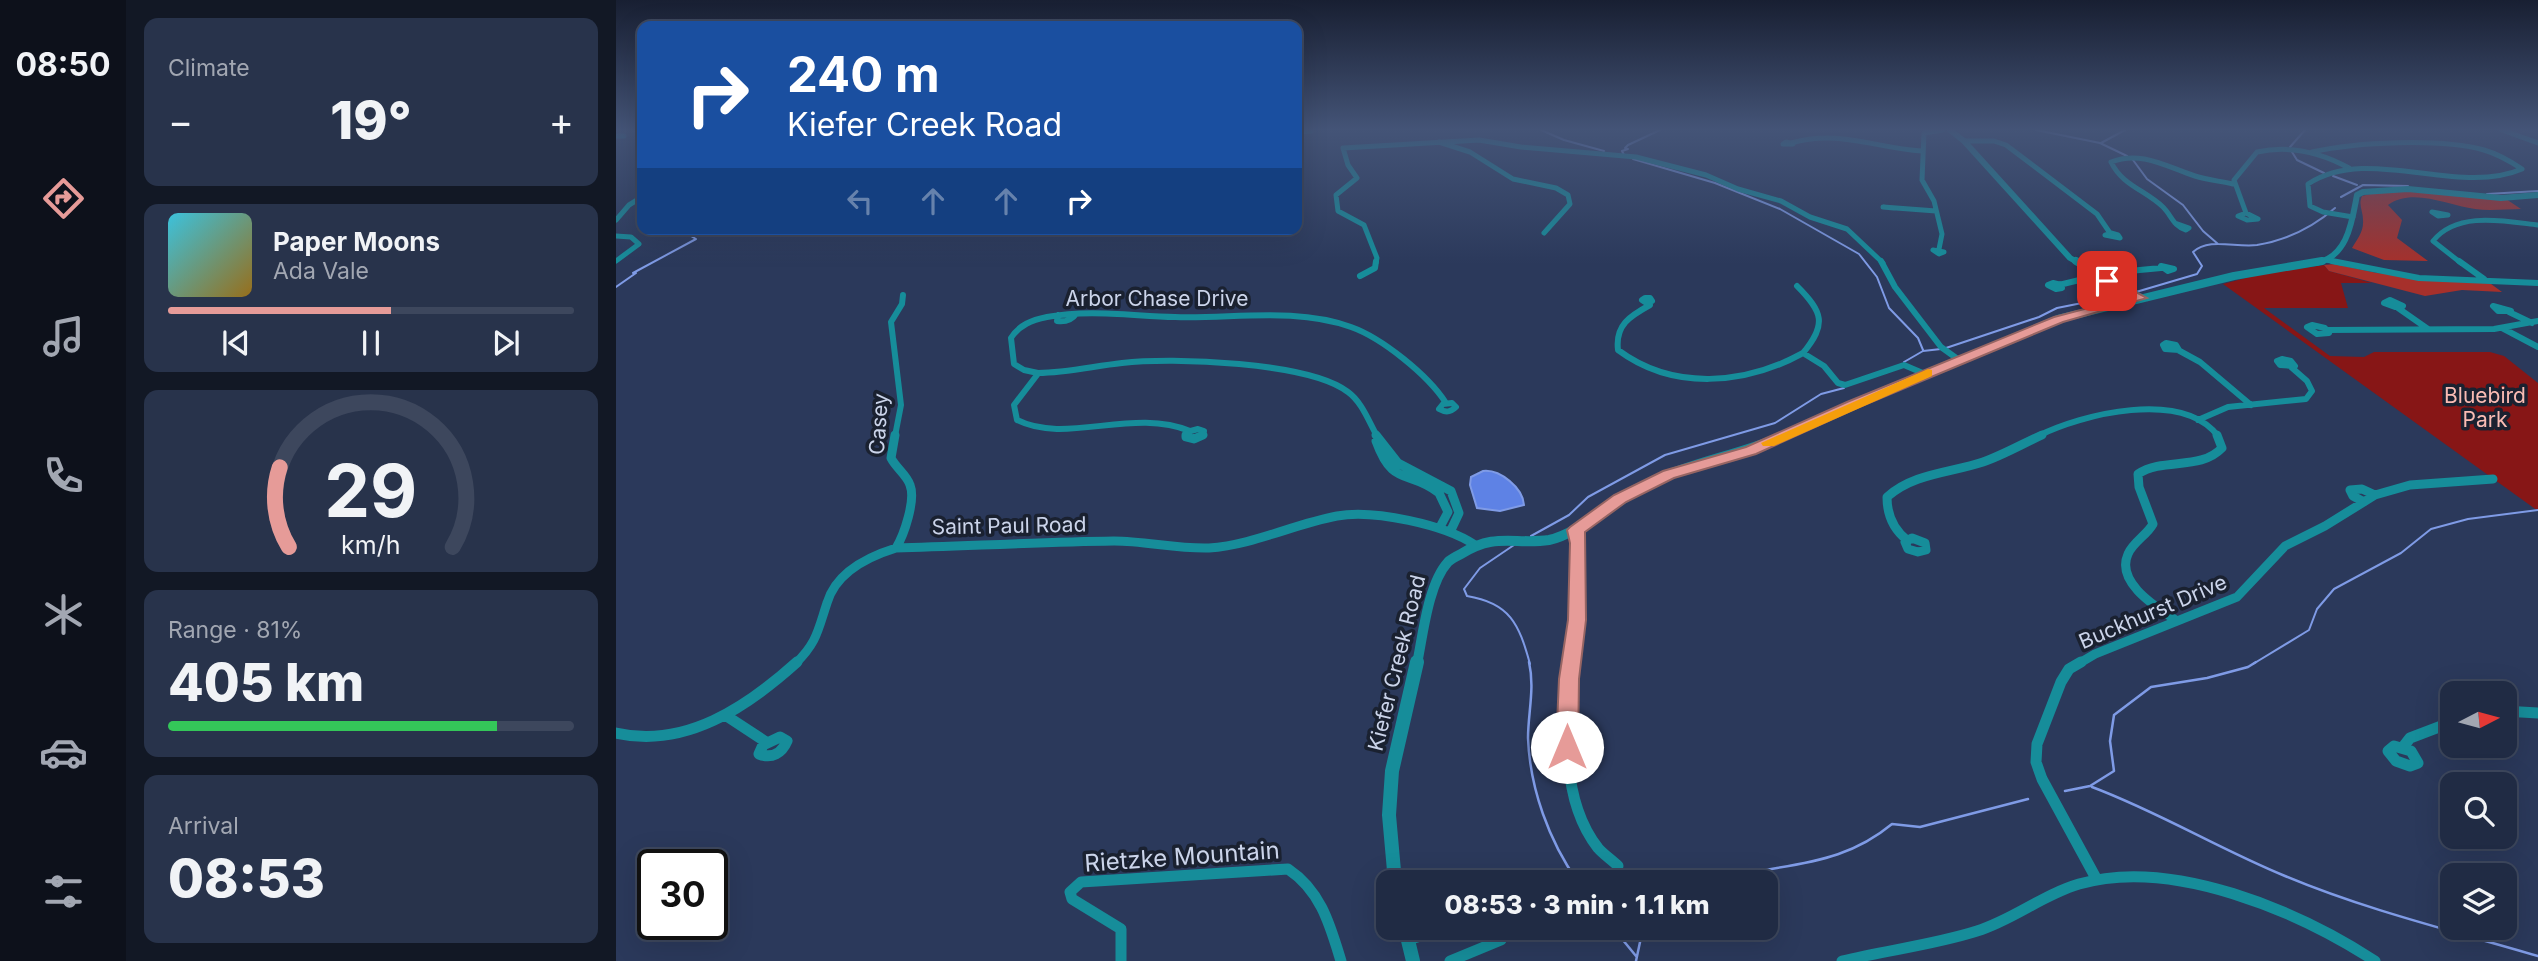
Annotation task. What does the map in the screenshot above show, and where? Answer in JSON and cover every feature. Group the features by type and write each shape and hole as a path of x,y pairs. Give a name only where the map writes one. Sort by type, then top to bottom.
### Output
{"street":[{"path":"1355,175 1357,178 1336,195 1338,211 1364,225 1377,258 1375,268 1360,276"},
{"path":"1505,175 1556,188 1568,195 1570,204 1544,233"},
{"path":"1705,175 1738,189 1781,201 1810,216 1847,229 1872,251 1941,347 1959,360"},
{"path":"1922,175 1922,180 1934,201 1942,233 1939,249"},
{"path":"1994,175 2070,258 2141,298"},
{"path":"2045,175 2097,214 2110,233"},
{"path":"2120,175 2163,205 2175,223"},
{"path":"2193,175 2233,184"},
{"path":"2233,184 2240,175"},
{"path":"2318,175 2308,188 2308,196 2318,208 2348,216"},
{"path":"2421,175 2465,179 2515,175"},
{"path":"2233,184 2246,213"},
{"path":"2538,195 2501,198 2408,189 2370,190 2357,195 2348,216 2350,234 2328,259 2419,278 2538,283"},
{"path":"616,220 637,200"},
{"path":"1894,208 1936,211"},
{"path":"2446,216 2462,223"},
{"path":"2485,280 2433,241 2436,235 2447,227 2462,223 2538,225"},
{"path":"616,236 631,237 639,244 616,261"},
{"name":"Kiefer Creek Road","path":"1394,870 1389,815 1392,771 1440,575 1448,562 1475,545 1508,538 1548,540 1576,530 1620,499 1654,481 1682,469 1751,450 2058,319 2234,275 2307,266 2328,259"},
{"path":"2059,285 2098,276 2161,268"},
{"path":"1649,302 1650,305 1622,322 1616,338 1618,350 1625,357 1653,370 1690,378 1736,378 1787,364 1803,353 1816,339 1822,323 1815,304 1797,286"},
{"name":"Casey","path":"896,548 906,532 911,490 910,483 891,458 901,405 891,322 902,304 903,295"},
{"path":"2398,308 2427,329"},
{"path":"2509,312 2535,322"},
{"name":"Arbor Chase Drive","path":"1037,374 1020,370 1014,364 1011,338 1026,324 1058,315 1076,314 1232,315 1344,325 1373,337 1426,380 1441,394 1446,403"},
{"path":"2327,330 2502,328 2535,322"},
{"path":"2502,328 2538,347"},
{"path":"2178,350 2200,362 2251,405"},
{"path":"1803,353 1824,366 1835,381 1842,385 1853,384 1904,365 1926,374"},
{"path":"1190,431 1178,426 1135,421 1057,429 1027,425 1017,420 1014,405 1037,374 1130,362 1284,370 1345,389 1352,396 1373,431 1389,467 1404,478 1437,490 1446,500 1448,512 1440,527"},
{"path":"2198,420 2228,407 2301,401 2311,396 2311,386 2291,367"},
{"path":"1907,540 1901,537 1886,503 1887,497 1903,484 1989,460 2075,420 2148,409 2174,412 2198,420 2218,435 2222,444 2220,452 2205,460 2149,466 2138,474 2138,486 2153,516 2153,524 2128,554 2125,563 2137,590 2176,621"},
{"path":"1373,431 1400,465 1452,490 1459,513 1451,530"},
{"name":"Buckhurst Drive","path":"2097,880 2037,770 2037,744 2061,682 2069,669 2095,654 2237,597 2285,546 2375,495 2410,485 2493,480"},
{"path":"2364,502 2353,496 2350,490 2362,489 2375,495"},
{"path":"1448,512 1459,513"},
{"name":"Saint Paul Road","path":"616,733 639,738 667,735 701,726 725,715 791,666 816,641 826,616 827,603 837,582 863,562 896,548 1117,541 1207,548 1233,545 1329,518 1358,514 1440,527 1451,530 1475,545"},
{"path":"1576,530 1577,620 1566,728 1568,766 1586,827 1598,848 1618,866"},
{"path":"2517,712 2538,713"},
{"path":"725,715 766,742"},
{"path":"2403,747 2410,738 2440,727"},
{"name":"Rietzke Mountain","path":"1121,961 1121,929 1072,899 1070,892 1074,886 1081,883 1288,869 1301,875 1319,899 1341,961"},
{"path":"1842,961 1979,930 2060,890 2097,880 2129,878 2163,881 2234,896 2321,929 2375,961"},
{"path":"1408,940 1413,961"},
{"path":"1450,961 1501,940"}],"green space":[{"name":"Bluebird Park","path":"2324,265 2329,271 2372,283 2341,283 2348,308 2264,308 2330,356 2364,357 2374,352 2490,352 2504,356 2538,383 2538,511 2223,284 2257,275"}],"shaded area":[{"path":"2387,190 2506,199 2521,209 2475,209 2420,198 2398,200 2388,205 2402,220 2397,238 2428,261 2384,260 2352,248 2362,228 2362,196"},
{"path":"2335,264 2377,273 2487,281 2502,292 2462,290 2425,296 2329,271 2324,265"}],"water":[{"path":"1483,471 1496,473 1510,481 1520,492 1524,505 1500,511 1477,508 1470,485 1471,477"}],"waterway":[{"path":"1687,175 1780,209 1859,254 1877,277 1889,308 1918,338 1923,350"},
{"path":"2144,175 2183,205 2203,231 2218,244"},
{"path":"2333,176 2357,185"},
{"path":"2341,197 2363,185 2408,186"},
{"path":"2487,194 2538,191"},
{"path":"2136,292 2197,274 2202,266 2193,252 2199,248 2215,244 2249,246 2279,240 2317,222 2335,208"},
{"path":"616,287 636,273 633,273 696,239 689,235"},
{"path":"1946,348 2039,317 2057,308 2127,294"},
{"path":"1904,362 1923,351 1941,349"},
{"path":"1531,536 1569,515 1588,497 1665,455 1775,423 1821,394 1844,388"},
{"path":"2253,664 2309,630 2317,609 2334,589 2401,553 2431,529 2468,519 2538,510"},
{"path":"1514,545 1480,568 1464,589 1467,596 1482,599 1503,610 1517,627 1530,664"},
{"path":"1529,662 1531,691 1528,738 1533,776 1550,832 1570,870"},
{"path":"2065,791 2090,786 2114,771 2110,741 2114,715 2151,687 2207,678 2248,667 2256,662"},
{"path":"2092,787 2316,888 2410,919 2538,956"},
{"path":"1766,870 1809,862 1852,849 1892,824 1920,827 2028,799"},
{"path":"1623,940 1636,956"},
{"path":"1636,961 1640,940"}],"slow traffic":[{"path":"1768,443 1928,373"}],"route":[{"path":"1567,747 1569,679 1577,620 1576,530 1620,499 1668,474 1751,450 2058,319 2141,298 2107,281"}]}
